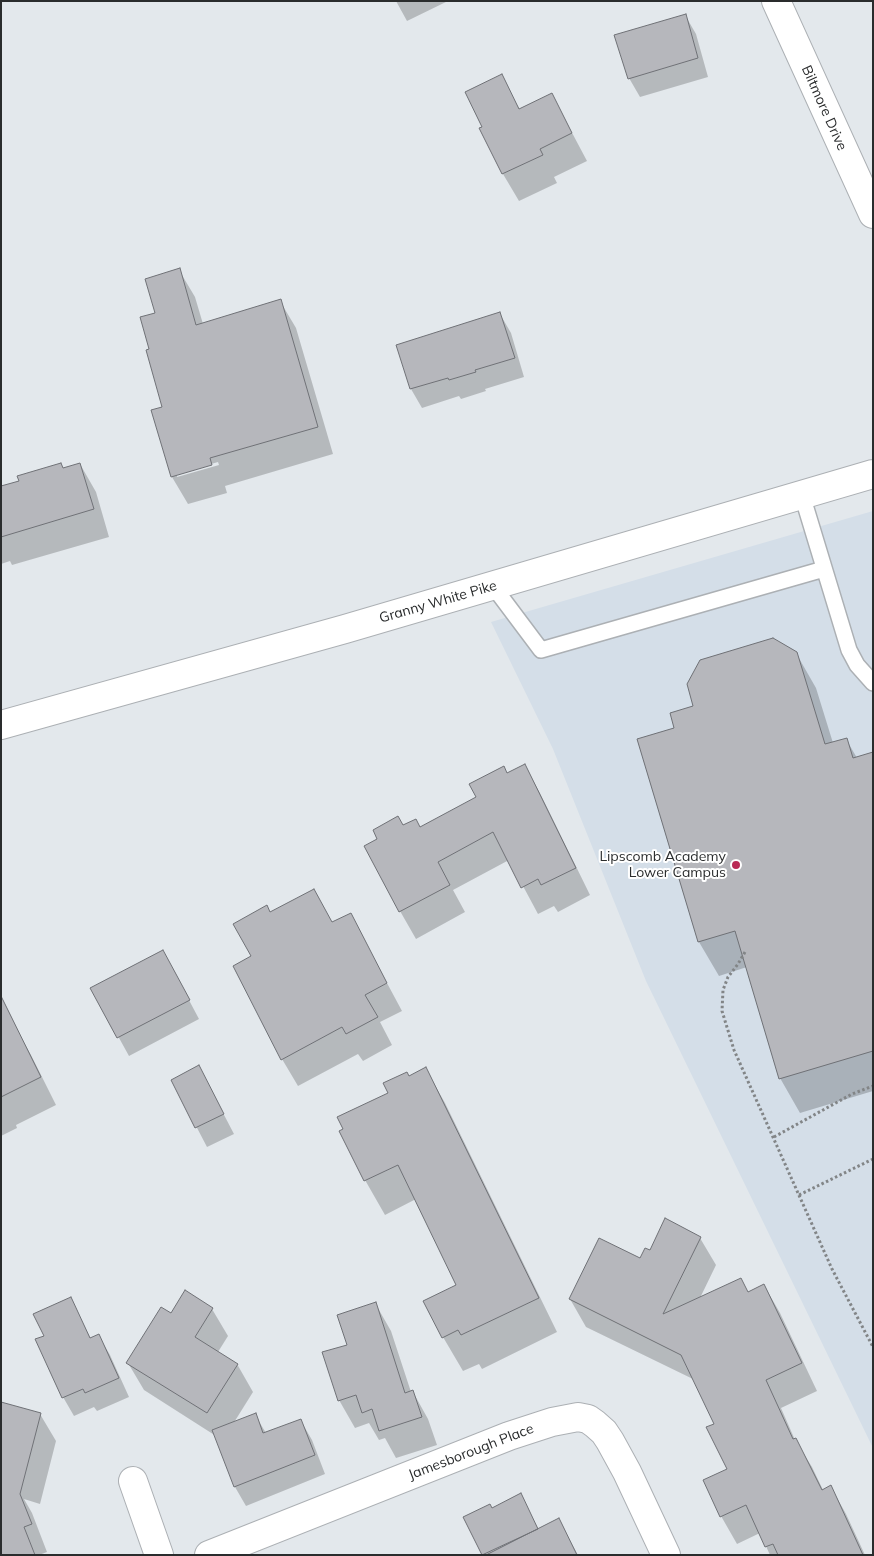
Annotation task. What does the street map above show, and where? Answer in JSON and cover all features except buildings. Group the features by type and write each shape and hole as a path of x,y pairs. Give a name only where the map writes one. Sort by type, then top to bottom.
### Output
{"main road":[{"name":"Biltmore Drive","path":"776,1 873,214"},
{"name":"Granny White Pike","path":"1,725 337,631 873,474"},
{"name":"Jamesborough Place","path":"209,1555 509,1436 552,1422 578,1417 588,1419 595,1424 610,1441 627,1472 666,1555"},
{"path":"132,1481 159,1555"}],"lane":[{"path":"802,495 849,650 857,666 873,683"},
{"path":"493,586 541,650 824,568"}],"path":[{"path":"745,952 728,977 723,990 722,1011 734,1050 832,1269 873,1347"},
{"path":"774,1137 852,1094 873,1086"},
{"path":"799,1195 873,1159"}],"shaded area":[{"name":"Lipscomb Academy Lower Campus","path":"873,511 873,1448 646,981 553,749 491,622"}],"place":[{"name":"Lipscomb Academy Lower Campus","path":"736,865"}]}
